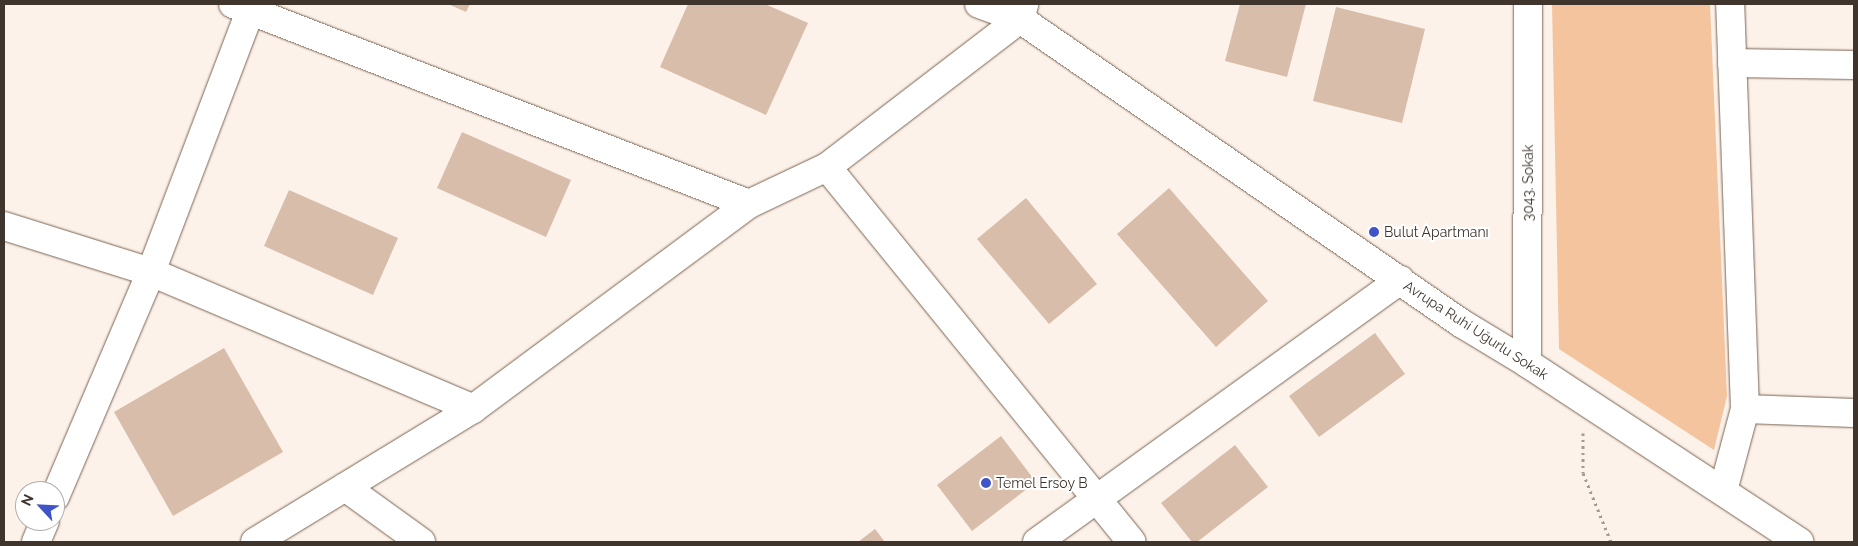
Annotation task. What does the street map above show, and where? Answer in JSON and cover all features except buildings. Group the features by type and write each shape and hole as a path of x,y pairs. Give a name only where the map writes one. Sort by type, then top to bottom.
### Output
{"street":[{"path":"979,4 1022,11 1400,280"},
{"name":"3043. Sokak","path":"1527,363 1528,4"},
{"path":"1723,492 1745,409 1730,4"},
{"path":"62,481 151,272 246,6 749,204"},
{"path":"255,542 473,409 749,204 826,167 1022,11"},
{"path":"1732,63 1854,65"},
{"path":"826,167 1132,542"},
{"path":"4,226 151,272 473,409"},
{"name":"Avrupa Ruhi Uğurlu Sokak","path":"1037,542 1400,280 1461,323 1527,363 1800,542"},
{"path":"1745,409 1854,413"},
{"path":"345,487 421,542"}],"path":[{"path":"1584,400 1583,473 1611,542"}],"shaded area":[{"path":"1552,4 1710,4 1727,396 1714,450 1559,349"}],"place":[{"name":"Bulut Apartmanı","path":"1374,232"},
{"name":"Temel Ersoy B","path":"986,483"}]}
